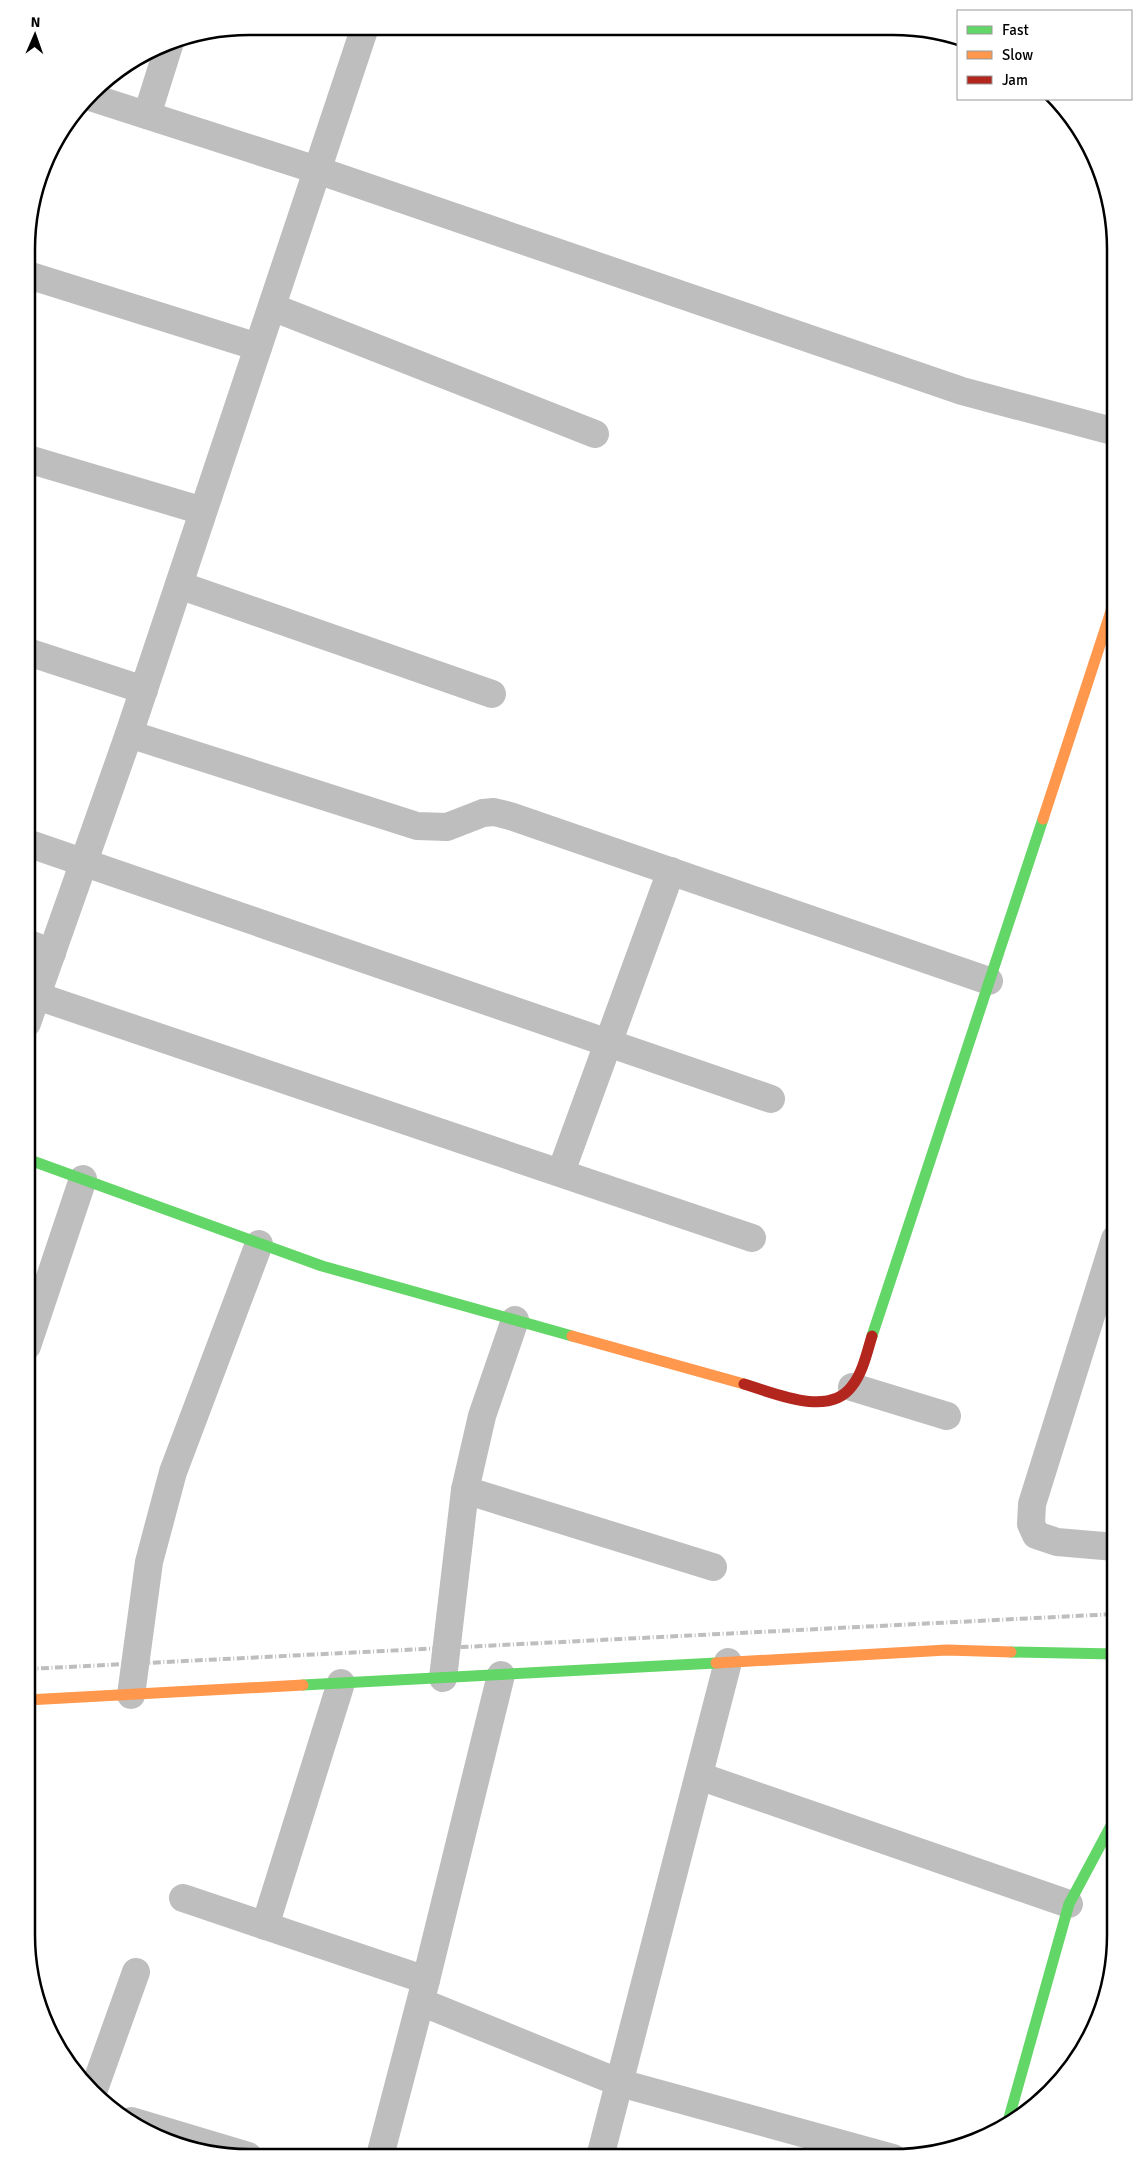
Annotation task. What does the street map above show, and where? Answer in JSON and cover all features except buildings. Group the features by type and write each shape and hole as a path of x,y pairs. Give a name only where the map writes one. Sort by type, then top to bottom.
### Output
{"street":[{"path":"35,1001 40,948 84,861 129,734 362,35"},
{"path":"147,115 167,51"},
{"path":"97,99 318,170 962,391 1107,430"},
{"path":"35,277 258,347"},
{"path":"272,307 595,434"},
{"path":"35,461 204,511"},
{"path":"179,585 492,694"},
{"path":"35,1161 322,1266 807,1402 832,1401 852,1387 863,1364 1107,623"},
{"path":"35,654 144,690"},
{"path":"129,734 417,826 447,827 483,813 494,812 510,816 989,981"},
{"path":"35,845 771,1099"},
{"path":"562,1172 671,871"},
{"path":"37,996 562,1172 752,1238"},
{"path":"35,1322 83,1179"},
{"path":"131,1695 149,1562 173,1472 259,1244"},
{"path":"1107,1267 1032,1504 1031,1524 1036,1535 1057,1542 1107,1546"},
{"path":"443,1678 465,1490 482,1416 515,1320"},
{"path":"852,1387 947,1416"},
{"path":"465,1490 713,1567"},
{"path":"35,1700 947,1650 1107,1654"},
{"path":"602,2149 728,1662"},
{"path":"382,2149 424,1991 501,1675"},
{"path":"265,1926 340,1683"},
{"path":"699,1776 1069,1904"},
{"path":"1010,2114 1069,1904 1107,1833"},
{"path":"183,1898 265,1926 424,1991 620,2084 860,2149"},
{"path":"96,2084 136,1972"},
{"path":"164,2132 213,2146"}],"railway":[{"path":"35,1669 1107,1614"}],"traffic: fast":[{"path":"872,1336 1043,819"},
{"path":"35,1162 322,1266 572,1336"},
{"path":"1011,1652 1107,1654"},
{"path":"303,1685 716,1663"},
{"path":"1010,2114 1069,1904 1107,1833"}],"traffic: slow":[{"path":"1043,819 1107,623"},
{"path":"572,1336 744,1384"},
{"path":"716,1663 947,1650 1011,1652"},
{"path":"35,1700 303,1685"}],"traffic: jam":[{"path":"744,1384 801,1400 816,1402 830,1400 842,1395 856,1380 872,1336"}]}
